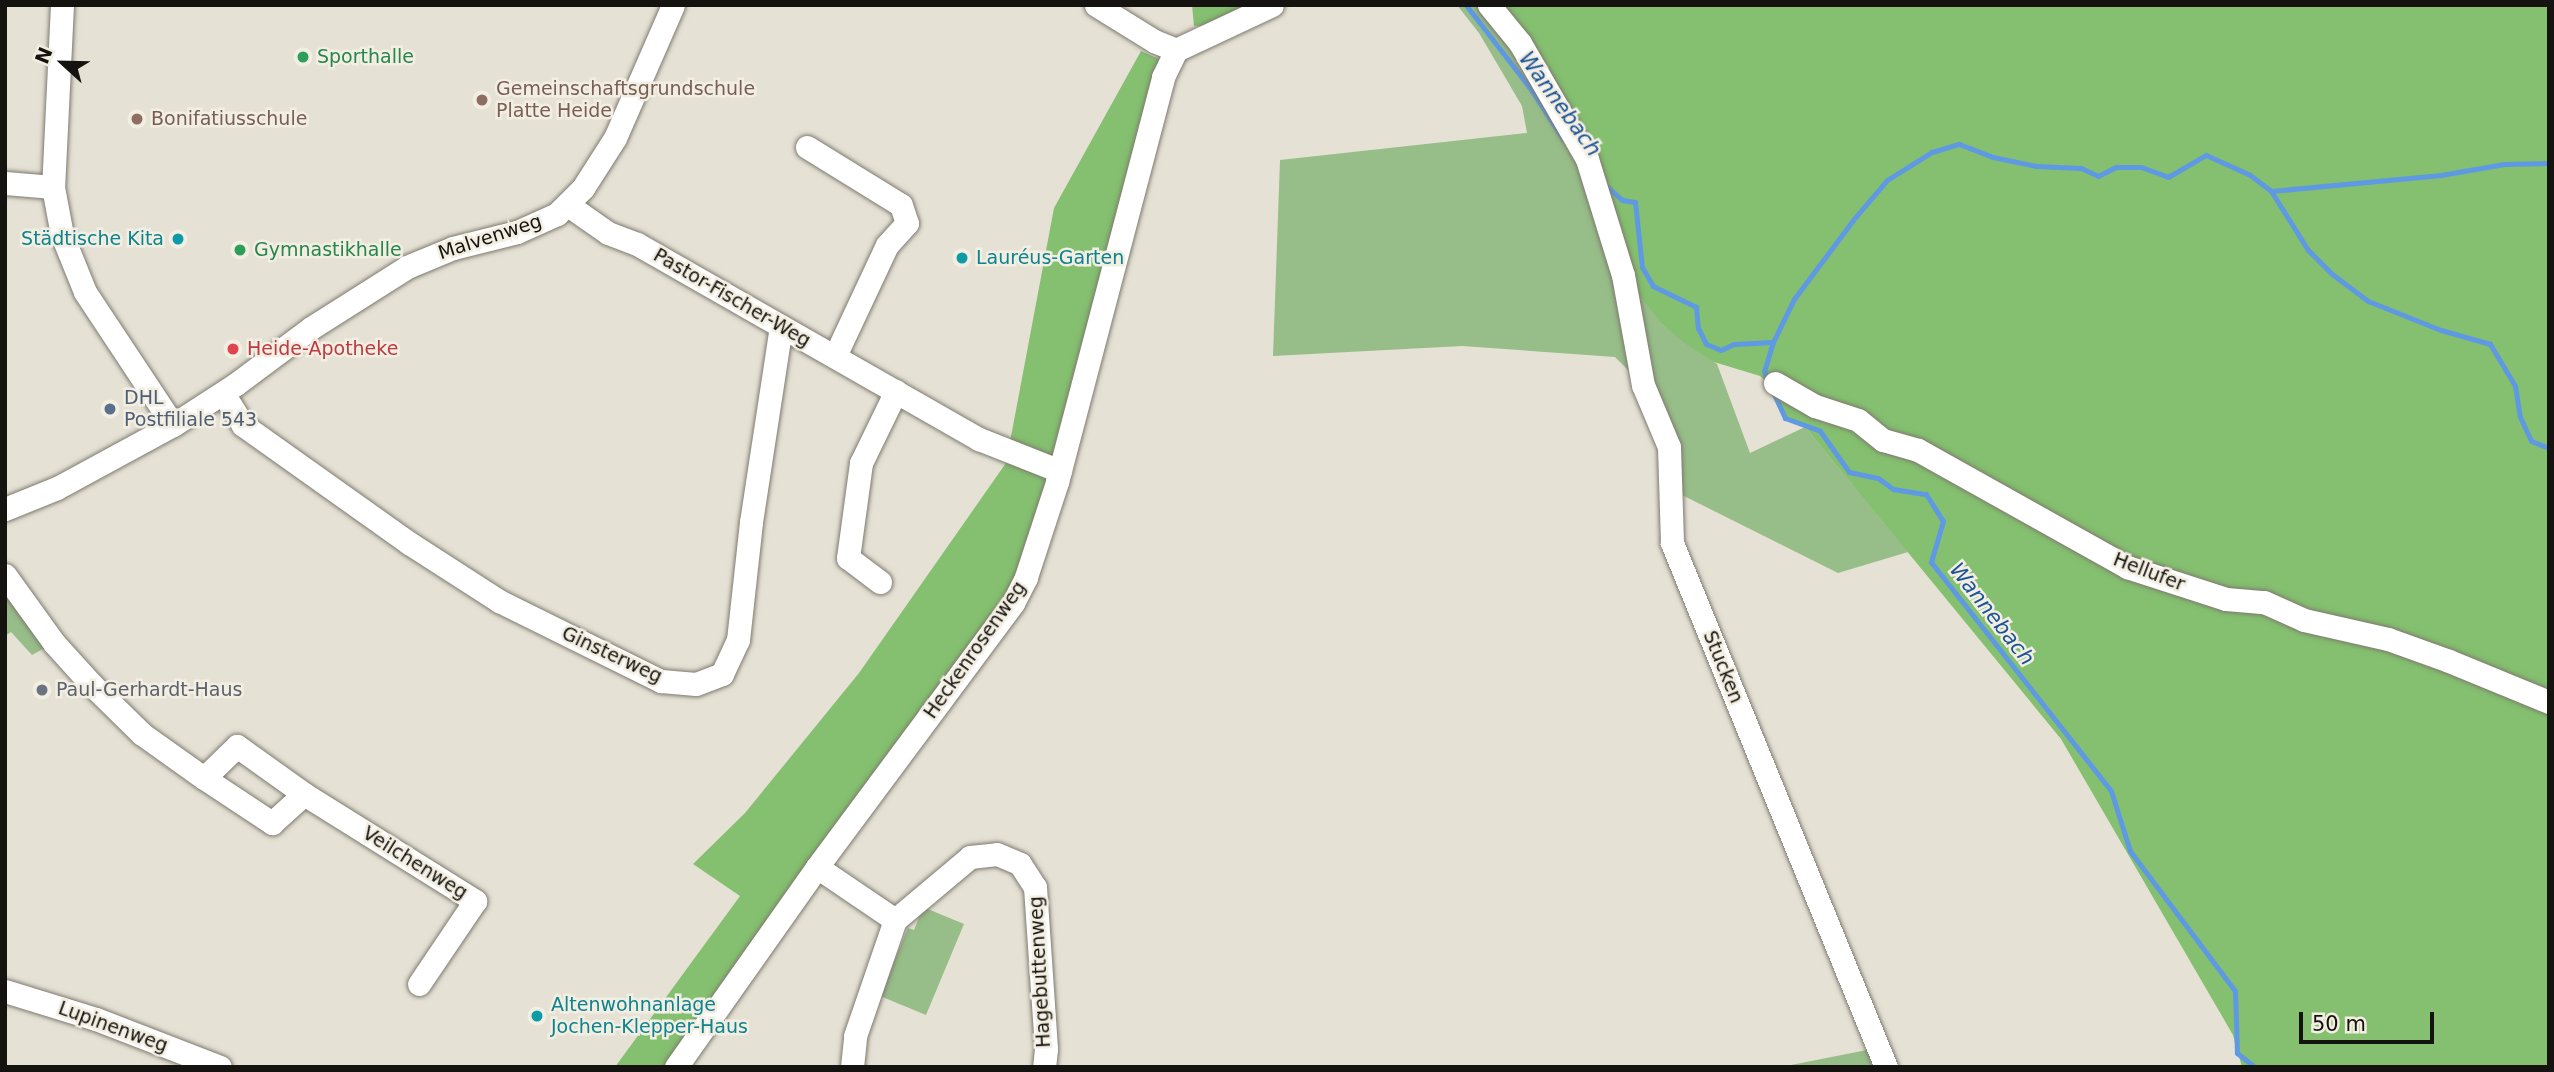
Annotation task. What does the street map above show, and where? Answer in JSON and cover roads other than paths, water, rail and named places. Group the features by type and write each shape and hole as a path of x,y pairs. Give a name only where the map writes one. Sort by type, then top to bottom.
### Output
{"street":[{"path":"62,5 53,187 62,235 85,292 173,425"},
{"name":"Malvenweg","path":"5,509 57,488 173,425 223,393 312,328 407,267 453,248 542,223 568,205 583,188 615,138 673,5"},
{"path":"1096,5 1154,41 1176,50 1272,5"},
{"name":"Stucken","path":"1489,5 1520,43 1587,159 1623,275 1643,385 1668,447 1672,543 1882,1056"},
{"name":"Heckenrosenweg","path":"676,1067 817,867 1013,603 1036,553 1163,77 1176,50"},
{"path":"807,147 901,205 907,223 887,245 835,356"},
{"path":"5,183 53,187"},
{"name":"Pastor-Fischer-Weg","path":"568,205 608,233 637,244 979,439 1060,471"},
{"name":"Ginsterweg","path":"223,393 243,425 409,543 499,601 661,681 696,684 722,674 738,640 751,522 782,326"},
{"name":"Hellufer","path":"1775,383 1815,405 1858,420 1883,440 1918,450 2127,567 2226,599 2264,602 2304,620 2388,639 2549,702"},
{"path":"880,582 848,558 861,463 896,391"},
{"path":"5,575 54,643 142,734 272,822 304,794"},
{"name":"Veilchenweg","path":"204,778 237,746 304,794 475,901 419,984"},
{"name":"Hagebuttenweg","path":"895,920 970,857 997,854 1020,864 1035,887 1046,1049 1044,1067"},
{"path":"817,867 895,920 855,1036 852,1067"},
{"name":"Lupinenweg","path":"5,991 96,1019 220,1067"}],"waterway":[{"name":"Wannebach","path":"1466,5 1530,88 1563,139"},
{"path":"1773,342 1794,299 1853,220 1887,180 1932,152 1959,144 1993,157 2036,166 2081,168 2098,176 2116,167 2141,167 2168,177 2206,155 2250,175 2271,191 2308,250 2332,274 2368,301 2441,330 2490,344 2515,386 2520,417 2531,441 2549,448"},
{"path":"2271,191 2441,175 2504,164 2549,163"},
{"name":"Wannebach","path":"1605,185 1622,200 1635,202 1642,267 1653,286 1696,307 1698,328 1706,344 1721,350 1734,344 1773,342 1764,371 1768,381"},
{"name":"Wannebach","path":"1772,390 1785,418 1820,431 1849,472 1878,478 1893,489 1926,494 1943,521 1931,562 2111,791 2130,851 2235,991 2237,1053 2255,1067"}],"place":[{"name":"Sporthalle","path":"303,57"},
{"name":"Gemeinschaftsgrundschule Platte Heide","path":"482,100"},
{"name":"Bonifatiusschule","path":"137,119"},
{"name":"Städtische Kita","path":"178,239"},
{"name":"Gymnastikhalle","path":"240,250"},
{"name":"Lauréus-Garten","path":"962,258"},
{"name":"Heide-Apotheke","path":"233,349"},
{"name":"DHL Postfiliale 543","path":"110,409"},
{"name":"Paul-Gerhardt-Haus","path":"42,690"},
{"name":"Altenwohnanlage Jochen-Klepper-Haus","path":"537,1016"}]}
